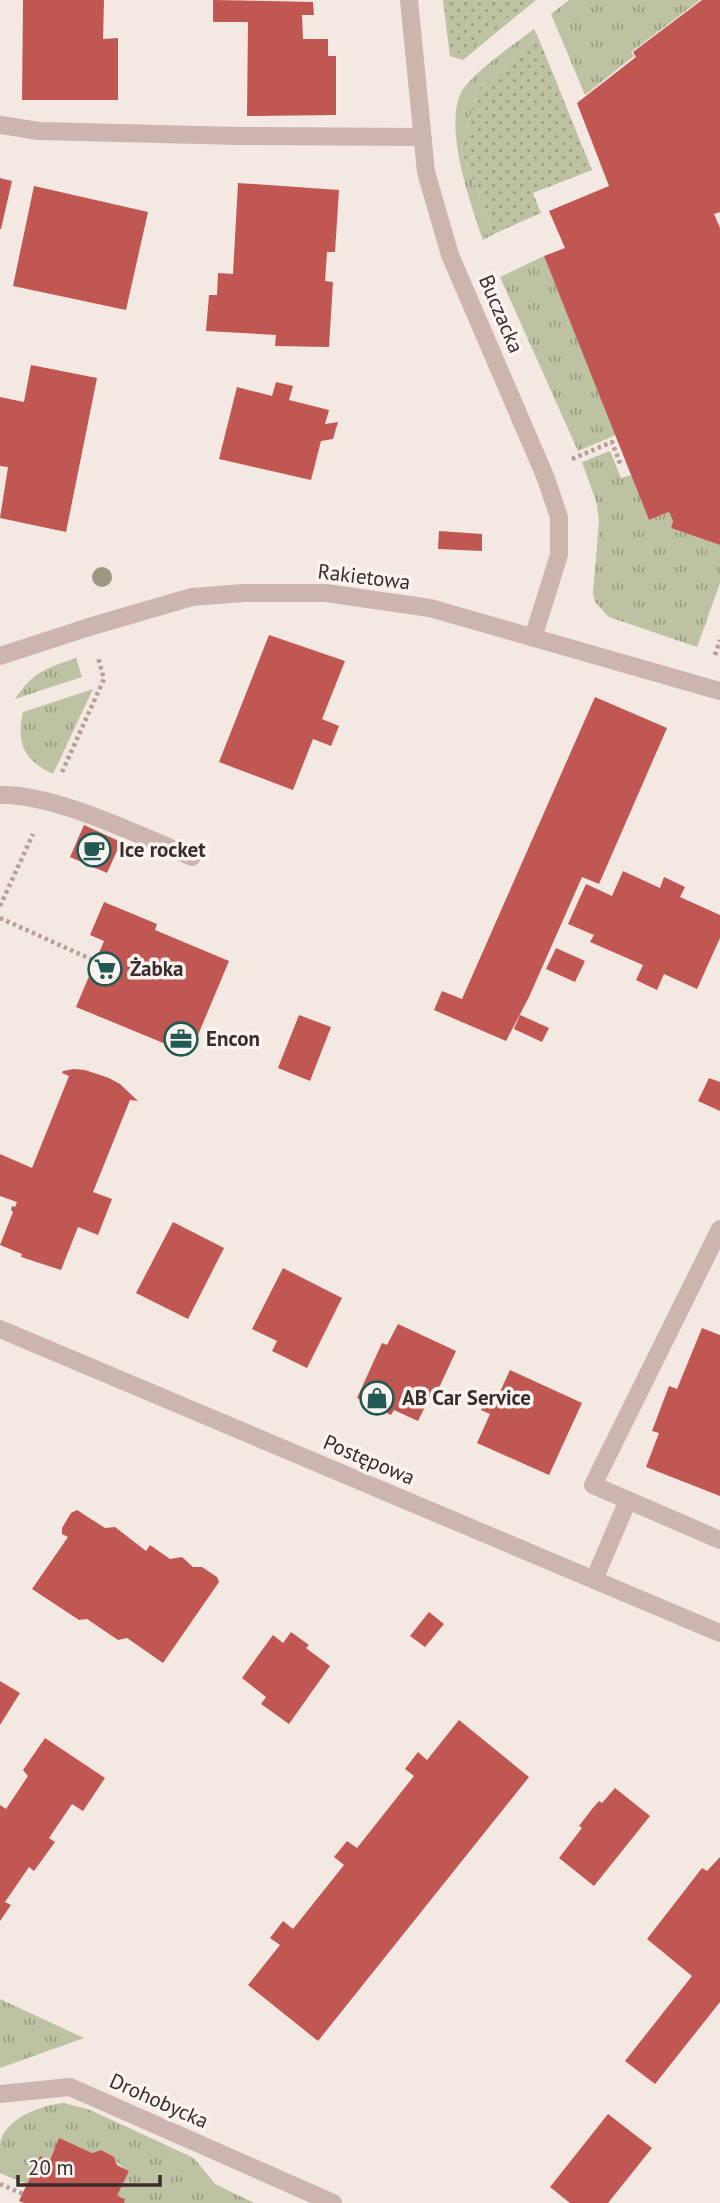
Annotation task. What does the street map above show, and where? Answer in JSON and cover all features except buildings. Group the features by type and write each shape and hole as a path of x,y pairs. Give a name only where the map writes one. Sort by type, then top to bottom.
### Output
{"street":[{"name":"Buczacka","path":"408,0 426,172 450,255 545,476 559,517 559,555 533,638"},
{"path":"0,125 39,131 239,136 422,136"},
{"name":"Rakietowa","path":"0,656 192,597 243,593 326,593 430,608 720,691"},
{"path":"0,795 17,795 87,815 192,857"},
{"path":"720,1229 593,1485 720,1540"},
{"name":"Postępowa","path":"0,1329 720,1633"},
{"path":"594,1580 628,1500"},
{"name":"Drohobycka","path":"0,2094 70,2087 333,2203"}],"path":[{"path":"571,459 612,442 621,466"},
{"path":"715,656 720,640"},
{"path":"0,918 95,961"},
{"path":"0,2184 23,2194"}],"green space":[{"path":"443,0 536,0 463,60 450,56"},
{"path":"443,0 529,0 462,54 450,50"},
{"path":"569,0 700,0 631,52 634,56 585,95 551,14"},
{"path":"534,29 538,37 478,89 461,149 494,234 483,240 465,183 456,137 459,98 467,84 482,69"},
{"path":"538,37 592,170 533,193 541,213 494,234 461,149 478,89"},
{"path":"544,256 616,435 578,451 500,277"},
{"path":"610,451 621,478 631,475 649,520 669,512 673,521 671,528 720,545 720,583 697,647 609,617 595,602 593,593 599,522 597,504 582,462"},
{"path":"76,658 82,677 15,699 28,682 41,672"},
{"path":"93,689 53,774 43,769 24,750 21,733 23,712"},
{"path":"0,1999 84,2038 0,2068"},
{"path":"64,2103 90,2110 194,2158 215,2184 254,2203 124,2203 117,2196 129,2171 101,2150 92,2153 59,2139 50,2160 40,2156 27,2184 0,2173 0,2144 9,2127 25,2114"}],"place":[{"name":"Ice rocket","path":"94,850"},
{"name":"Żabka","path":"105,969"},
{"name":"Encon","path":"181,1039"},
{"name":"AB Car Service","path":"377,1398"}]}
